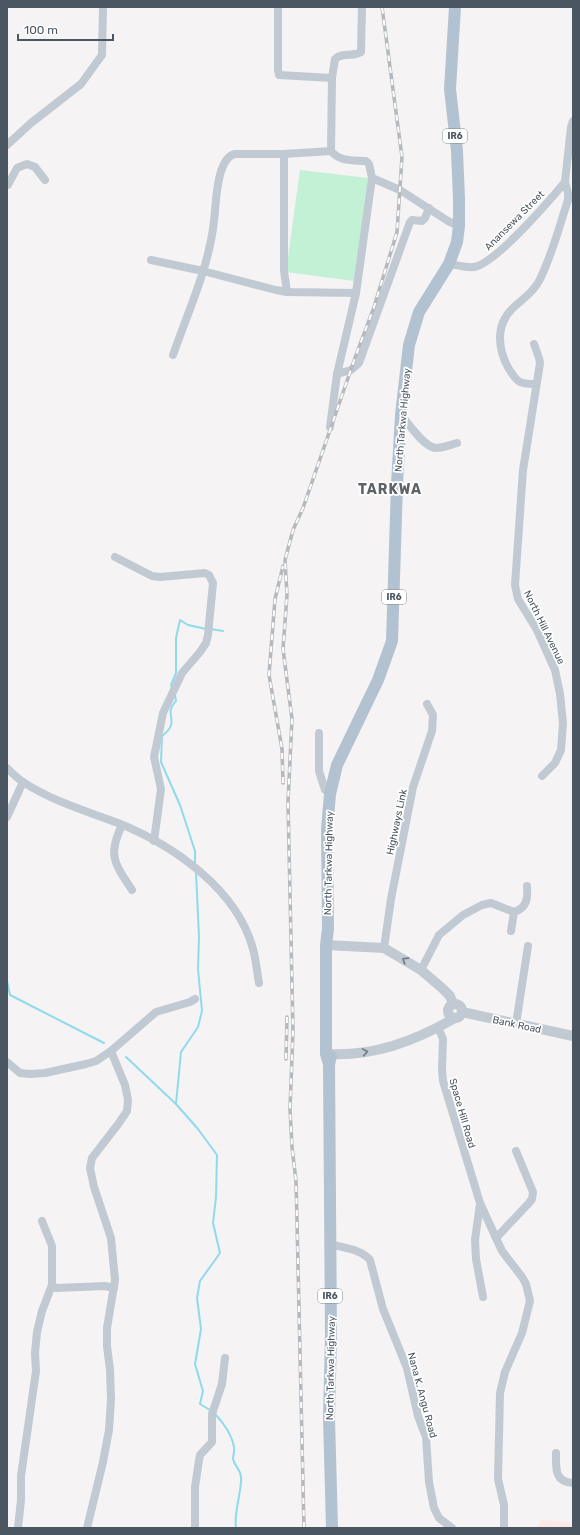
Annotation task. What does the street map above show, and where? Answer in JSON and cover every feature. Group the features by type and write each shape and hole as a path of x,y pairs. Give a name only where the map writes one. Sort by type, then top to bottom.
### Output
{"main road":[{"name":"North Tarkwa Highway","path":"332,1528 329,1418 329,945 327,829 330,794 337,765 378,680 392,641 397,484 401,415 410,345 419,312 449,264 457,242 459,226 457,151 450,89 455,7"}],"street":[{"path":"7,145 42,114 81,84 102,55 103,7"},
{"path":"278,7 279,75 332,78"},
{"path":"330,427 337,374 356,293 372,178 369,164 366,161 340,159 331,151 332,78 336,57 341,55 353,55 361,52 362,7"},
{"path":"535,384 521,384 516,379 502,353 500,331 503,320 511,310 530,293 539,281 554,242 568,200 571,127 573,121"},
{"path":"173,355 212,242 217,190 226,162 231,155 331,151"},
{"path":"284,154 284,271 287,292"},
{"path":"7,185 16,168 27,164 35,167 45,180"},
{"path":"372,178 400,190 448,221 459,226"},
{"name":"Anansewa Street","path":"449,264 474,267 489,260 569,183"},
{"path":"337,374 351,370 359,363 410,222 412,220 422,221 426,218 429,208"},
{"path":"151,260 203,271 287,292 356,293"},
{"name":"North Hill Avenue","path":"534,344 540,364 535,384 531,424 523,470 516,553 515,585 518,600 537,630 555,670 560,694 563,723 561,750 555,763 542,776"},
{"path":"401,415 420,438 430,447 437,448 457,443"},
{"path":"115,557 152,576 160,577 205,574 209,576 213,583 206,643 182,673 163,712 154,757 161,789 154,841"},
{"name":"Highways Link","path":"384,948 391,900 413,787 432,731 433,715 427,704"},
{"path":"319,733 319,771 325,790 330,794"},
{"path":"7,768 23,782 63,803 122,825 154,841 190,862 228,901 244,925 254,950 258,982"},
{"path":"7,817 23,782"},
{"path":"122,825 114,846 114,861 116,867 132,890"},
{"path":"421,970 439,935 463,915 482,905 491,903 514,912 523,908 527,902 527,886"},
{"path":"511,931 514,912"},
{"path":"329,945 384,948 421,970 442,988 450,996 453,1004 449,1007 448,1012 450,1016 458,1015"},
{"path":"516,1024 528,946"},
{"path":"7,1062 20,1073 30,1074 45,1073 86,1064 111,1051 156,1012 190,1002 195,999"},
{"path":"329,1058 379,1050 408,1041 438,1027 458,1015"},
{"name":"Bank Road","path":"458,1015 516,1024 573,1036"},
{"name":"Space Hill Road","path":"438,1027 443,1039 443,1081 480,1203 502,1250 526,1284 530,1301 522,1333 505,1372 500,1393 498,1479 504,1505 504,1528"},
{"path":"87,1528 109,1430 111,1399 107,1328 113,1301 115,1280 111,1238 94,1187 90,1168 92,1158 127,1111 128,1100 125,1085 111,1051"},
{"path":"496,1238 529,1203 532,1196 532,1189 516,1151"},
{"path":"480,1203 475,1240 476,1259 483,1297"},
{"path":"18,1528 21,1500 20,1476 36,1371 35,1353 37,1332 42,1311 52,1285 52,1246 42,1221"},
{"name":"Nana K. Angu Road","path":"330,1244 360,1252 366,1255 370,1260 382,1309 407,1368 418,1416 426,1437 429,1482 434,1508 439,1518 452,1528"},
{"path":"52,1285 56,1288 106,1286 114,1288"},
{"path":"195,1528 196,1487 199,1460 200,1455 212,1442 212,1411 219,1397 225,1358"},
{"path":"556,1453 557,1474 561,1480 566,1483 573,1483"}],"shaded area":[{"path":"541,1520 573,1523 573,1528 538,1528"}],"green space":[{"path":"300,170 368,178 354,281 286,272"}],"waterway":[{"path":"172,688 171,685 176,673 176,638 180,620 188,625 206,629"},
{"path":"210,629 223,631"},
{"path":"175,695 176,701 171,710 171,726 162,736 161,762 180,805 195,851 195,864"},
{"path":"176,1104 181,1052 198,1027 202,1011 198,969 199,937 196,872"},
{"path":"7,981 10,995 104,1043"},
{"path":"126,1057 176,1104 198,1129 217,1155 216,1197 213,1223 220,1253 200,1281 197,1298 201,1329 195,1364 203,1391 200,1404 210,1410"},
{"path":"215,1414 224,1425 233,1442 233,1459 241,1478 236,1528"}],"railway":[{"path":"304,1528 296,1181 290,1109 293,1031 288,802 292,719 283,649 287,595 285,560 293,530 303,508 374,307 397,232 402,157 382,7"},
{"path":"283,566 275,599 269,675 282,749 283,783"},
{"path":"286,1059 287,1017"}],"district":[{"name":"TARKWA","path":"390,489"}]}
